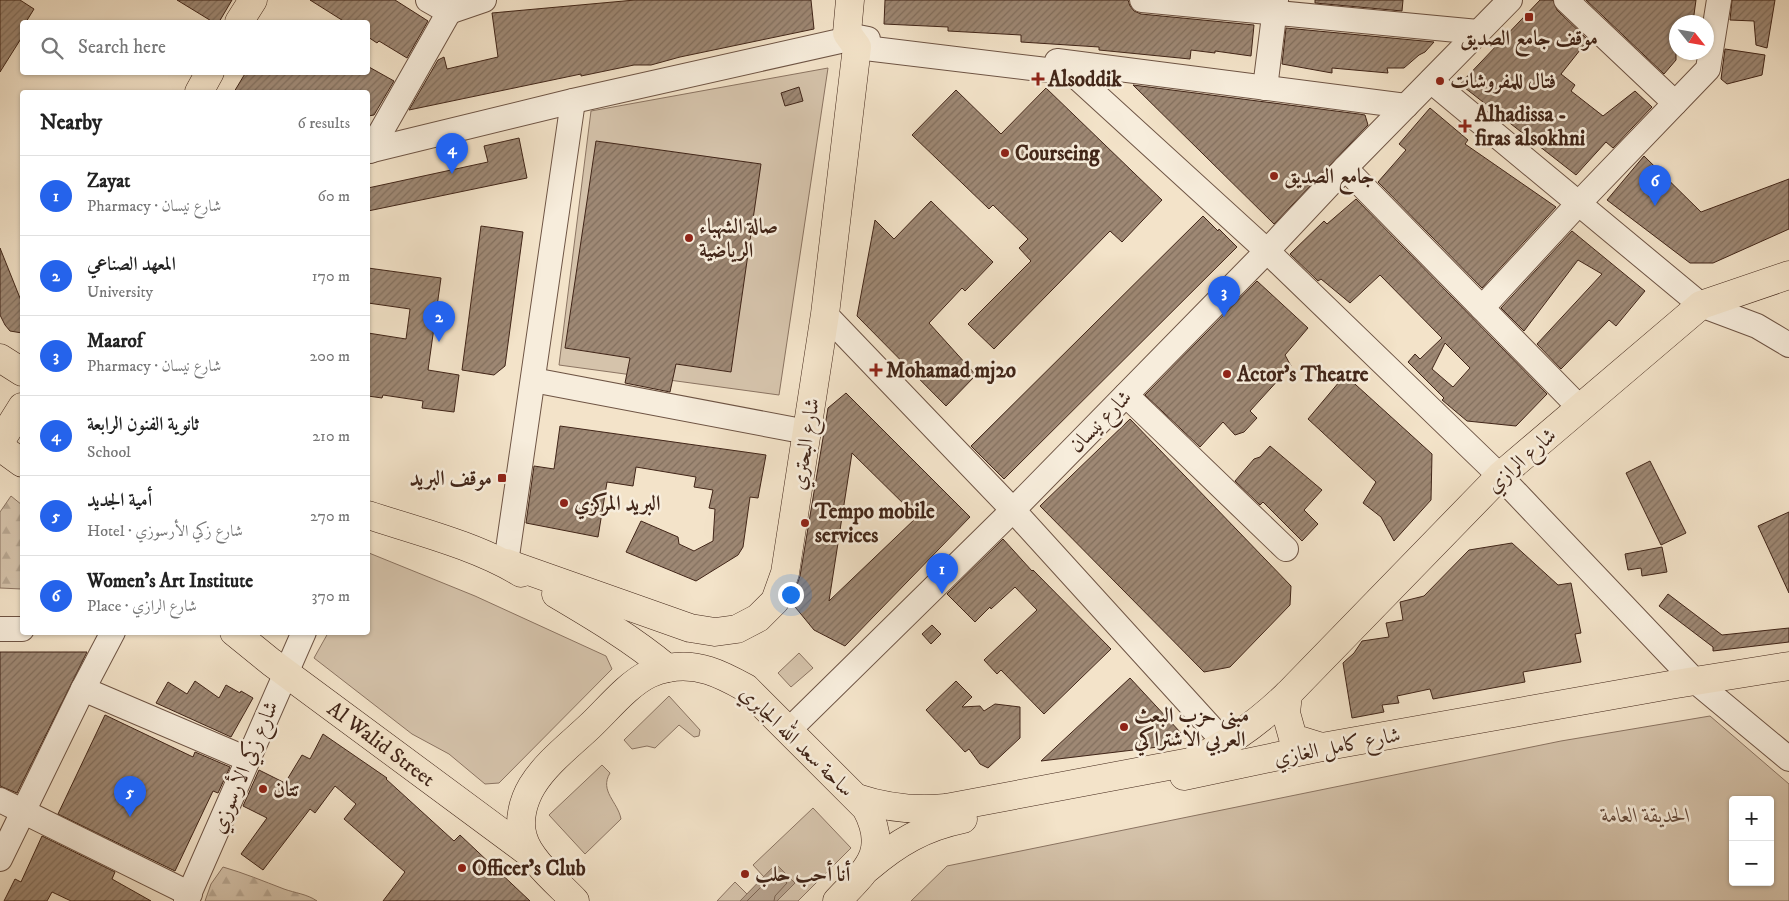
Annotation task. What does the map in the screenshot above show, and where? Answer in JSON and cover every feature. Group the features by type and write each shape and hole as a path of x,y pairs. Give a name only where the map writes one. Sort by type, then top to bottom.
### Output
{"main road":[{"path":"240,20 253,0"},
{"name":"شارع البحتري","path":"506,563 690,628 715,632 737,629 758,618 775,601 785,573 825,314 854,43 847,33 850,0"},
{"path":"200,90 208,75"},
{"name":"شارع الرازي","path":"1288,694 1500,476 1701,305 1789,275"},
{"path":"0,358 20,371"},
{"path":"0,442 20,410"},
{"path":"0,447 20,462"},
{"path":"370,516 432,535 506,563 615,629 643,648 667,668"},
{"name":"Al Walid Street","path":"238,635 529,853"},
{"name":"ساحة سعد الله الجابري","path":"575,901 529,853 522,837 521,820 524,802 532,786 550,765 633,685 649,674 667,668 687,666 705,669 726,676 746,688 866,808 872,819 875,831 876,844 873,857 868,868 837,901"},
{"name":"شارع كامل الغازي","path":"868,868 889,850 905,840 939,825 1322,748 1789,666"},
{"path":"1288,694 1286,713 1293,738 1322,748"},
{"name":"شارع كامل الغازي","path":"858,798 892,808 910,810 946,808 1190,762 1226,744 1264,717 1288,694"}],"street":[{"path":"428,0 449,12"},
{"path":"370,149 449,12 484,0"},
{"path":"1142,0 1275,6 1478,32"},
{"path":"1510,0 1431,81 1701,305 1757,326 1789,345"},
{"path":"1566,0 1675,103"},
{"path":"1482,308 1578,204 1708,69 1719,0"},
{"path":"1265,88 1275,6"},
{"path":"854,43 858,38 964,50 1406,106"},
{"path":"370,151 572,101 854,43 1072,73 1267,251 1500,476 1695,681 1789,759"},
{"name":"شارع نيسان","path":"789,730 1013,510 1431,81"},
{"path":"506,563 572,101"},
{"path":"1345,168 1580,408"},
{"path":"825,314 1013,510 1226,744"},
{"path":"533,380 807,432"},
{"path":"1126,395 1286,549"},
{"path":"0,629 20,629"},
{"path":"0,859 82,689 111,635"},
{"name":"شارع زكي الأرسوزي","path":"188,898 303,635"},
{"path":"82,689 247,759"},
{"path":"0,800 188,898"}],"green space":[{"name":"صالة الشهباء الرياضية","path":"828,68 779,395 559,365 591,111"},
{"path":"11,496 20,503 20,589 0,588 0,512"},
{"path":"370,553 475,596 606,656 612,669 499,783 485,784 449,754 412,734 314,658 327,635 370,635"},
{"path":"799,653 813,668 791,687 778,673"},
{"path":"669,696 700,730 699,736 694,737 679,725 655,748 647,746 632,749 624,740"},
{"name":"الحديقة العامة","path":"1710,716 1789,784 1789,901 911,901 947,866 1561,741"},
{"path":"602,765 610,773 607,779 608,791 621,819 585,854 549,815"},
{"path":"813,808 851,848 798,901 717,901 735,882 747,894 764,877 753,865"},
{"path":"223,867 305,895 317,901 205,901 211,884"}],"water":[{"path":"776,864 795,883 777,901 740,901"}],"building":[{"path":"0,0 20,0 34,9 27,20 20,20 20,40 0,72"},
{"path":"177,0 232,0 220,20 210,20"},
{"path":"310,0 395,0 428,21 407,58 379,41 377,43 370,38 370,20 342,20"},
{"path":"635,0 811,0 814,29 680,57 651,65 634,65 581,76 581,74 409,110 438,60 444,57 447,69 498,57 492,13"},
{"path":"885,0 1128,0 1134,11 1141,14 1254,25 1251,56 1191,50 1190,59 1099,50 1099,47 1021,42 1021,35 948,31 948,27 884,24"},
{"path":"1315,0 1403,0 1402,11 1315,3"},
{"path":"1540,0 1553,0 1557,10 1588,40 1561,74 1575,85 1571,91 1603,116 1635,91 1652,107 1613,148 1606,142 1576,175 1460,84"},
{"path":"1586,0 1696,0 1694,15 1669,15 1669,60 1676,60 1664,74"},
{"path":"1732,0 1775,0 1767,48 1756,45 1754,21 1730,20"},
{"path":"1286,28 1434,42 1425,52 1404,68 1387,68 1388,73 1332,68 1332,73 1282,64"},
{"path":"1725,49 1765,55 1762,75 1727,84 1721,79"},
{"path":"370,68 394,81 374,115 370,116 370,90 235,90 244,75 370,75"},
{"name":"جامع الصديق","path":"1133,85 1365,115 1368,125 1274,224"},
{"path":"799,87 803,101 785,106 781,93"},
{"path":"1046,88 1162,200 1122,242 1110,231 994,349 968,324 1031,261 1019,248 1028,239 993,205 989,209 912,135 956,90 1001,134"},
{"path":"1430,108 1468,140 1465,144 1556,207 1482,288 1378,182 1406,150 1399,144"},
{"path":"519,138 527,178 370,211 370,188 488,162 484,146"},
{"path":"596,141 761,164 731,372 676,364 670,392 625,383 630,358 565,348"},
{"path":"1644,156 1701,212 1789,179 1789,229 1713,263 1690,263 1607,200"},
{"path":"1356,199 1547,394 1516,426 1467,421 1442,400 1444,398 1408,362 1415,354 1420,359 1442,338 1380,275 1350,303 1321,279 1318,281 1290,254 1324,221 1327,224","holes":["1445,343 1470,368 1453,387 1432,369"]},
{"path":"931,201 993,262 965,291 962,288 929,323 976,375 946,406 857,316 875,220 894,239"},
{"path":"1203,216 1237,247 1004,479 971,446"},
{"path":"481,226 523,232 505,366 494,375 462,370"},
{"path":"1572,231 1645,291 1616,326 1609,320 1561,369 1537,344 1602,274 1578,260 1524,331 1501,308"},
{"path":"0,248 20,298 20,333 10,331 0,315"},
{"path":"370,268 441,278 428,370 459,375 454,412 422,408 423,401 383,395 382,398 370,396 370,333 406,339 410,309 370,303"},
{"path":"1257,281 1308,328 1285,355 1291,366 1250,411 1257,418 1244,432 1235,435 1223,422 1200,447 1145,395"},
{"path":"1345,375 1432,454 1431,500 1394,541 1381,517 1363,503 1376,482 1308,419"},
{"path":"846,393 970,517 845,646 814,630 791,602 800,576 828,408","holes":["852,453 917,517 829,601"]},
{"path":"1130,419 1291,586 1290,605 1230,667 1204,672 1040,506"},
{"name":"البريد المركزي","path":"560,426 766,455 758,498 750,497 743,547 738,555 696,581 626,552 641,521 678,537 679,544 694,551 713,541 715,509 709,508 713,490 694,487 696,477 636,467 633,486 607,482 598,537 526,523 534,466 554,469"},
{"path":"1270,446 1322,490 1304,510 1318,524 1302,541 1263,502 1260,505 1235,481 1254,459 1260,457"},
{"path":"1650,461 1686,533 1661,545 1626,473"},
{"path":"1789,512 1789,593 1758,526"},
{"path":"1003,539 1032,571 1111,649 1044,714 1001,670 997,674 984,660 1037,610 1015,587 975,622 947,594"},
{"path":"1512,543 1558,585 1571,583 1581,633 1575,634 1581,662 1523,672 1525,682 1433,699 1430,689 1397,696 1399,703 1382,705 1384,712 1352,718 1343,663 1354,653 1362,641 1389,637 1386,623 1403,620 1400,602 1424,596 1469,550"},
{"path":"1662,547 1667,572 1642,576 1641,568 1628,570 1625,554"},
{"path":"1668,594 1722,635 1789,628 1789,642 1713,651 1713,647 1659,606"},
{"path":"932,625 941,634 931,644 922,634"},
{"path":"0,652 87,652 17,793 0,786"},
{"path":"1130,678 1181,733 1167,746 1041,761"},
{"path":"195,681 219,698 226,685 253,698 231,737 156,703 168,682 187,694"},
{"path":"956,681 972,697 962,707 980,706 984,711 995,704 1020,707 1020,738 988,768 980,764 969,749 965,752 926,710"},
{"path":"105,715 193,757 195,752 230,767 218,793 213,791 175,871 58,814"},
{"path":"323,734 387,778 454,841 460,835 530,901 383,901 405,872 344,819 356,804 335,786 315,813 310,809 263,870 241,854 267,818 243,806 259,770 285,783 302,755 310,759"},
{"path":"42,836 115,872 112,879 151,901 71,901 52,892 47,901 4,901 15,879 21,882"}],"place":[{"name":"موقف جامع الصديق","path":"1529,17"},
{"name":"Alsoddik","path":"1038,79"},
{"name":"فتال للمفروشات","path":"1440,81"},
{"name":"Alhadissa - firas alsokhni","path":"1465,126"},
{"name":"Courseing","path":"1005,153"},
{"name":"ثانوية الفنون الرابعة","path":"452,174"},
{"name":"جامع الصديق","path":"1274,176"},
{"name":"Women's Art Institute","path":"1655,206"},
{"name":"صالة الشهباء الرياضية","path":"689,238"},
{"name":"Maarof","path":"1224,317"},
{"name":"المعهد الصناعي","path":"439,342"},
{"name":"Mohamad mj2o","path":"876,370"},
{"name":"Actor's Theatre","path":"1227,374"},
{"name":"موقف البريد","path":"502,478"},
{"name":"البريد المركزي","path":"564,503"},
{"name":"Tempo mobile services","path":"805,523"},
{"name":"Zayat","path":"942,594"},
{"name":"مبنى حزب البعث العربي الاشتراكي","path":"1124,727"},
{"name":"تتان","path":"263,789"},
{"name":"أمية الجديد","path":"130,817"},
{"name":"Officer's Club","path":"462,868"},
{"name":"أنا أحب حلب","path":"745,874"}]}
